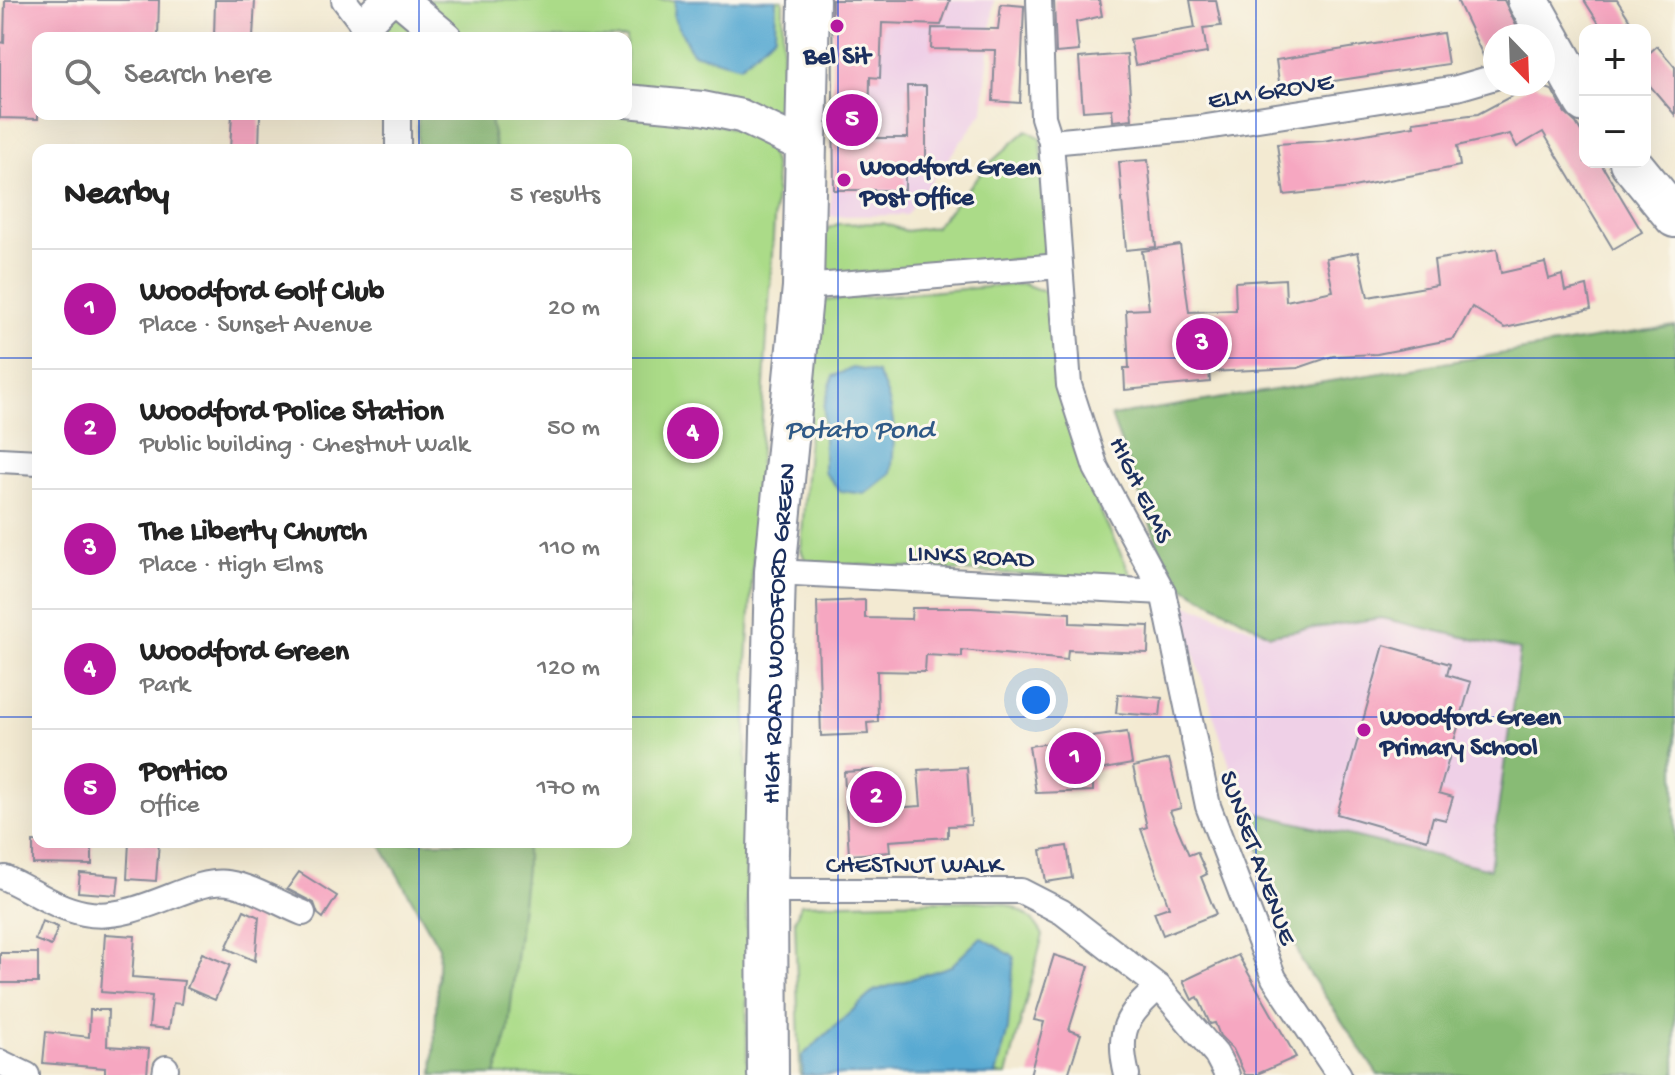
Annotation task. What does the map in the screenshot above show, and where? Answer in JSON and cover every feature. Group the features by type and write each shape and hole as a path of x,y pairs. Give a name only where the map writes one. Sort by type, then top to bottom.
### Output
{"main road":[{"name":"HIGH ROAD WOODFORD GREEN","path":"768,1075 767,891 775,572 803,287 809,0"},
{"path":"1528,0 1537,24"},
{"path":"1555,60 1581,96"},
{"path":"1635,168 1675,217"}],"street":[{"path":"361,20 388,0"},
{"path":"401,0 439,32"},
{"name":"HIGH ELMS","path":"1039,0 1043,117 1051,142 1069,385 1096,468 1163,592"},
{"name":"ELM GROVE","path":"1051,142 1200,128 1457,88 1483,80"},
{"path":"632,102 741,116 806,147"},
{"path":"398,120 398,144"},
{"path":"803,287 1060,266"},
{"path":"0,460 32,462"},
{"name":"LINKS ROAD","path":"775,572 1163,592"},
{"name":"SUNSET AVENUE","path":"1163,592 1208,806 1274,978 1339,1075"},
{"path":"2,877 51,904 87,914 140,910 195,889 227,883 303,913"},
{"name":"CHESTNUT WALK","path":"767,891 1021,891 1062,912 1159,987 1216,1054 1227,1075"},
{"path":"1127,1075 1121,1053 1123,1028 1139,1004 1159,987"},
{"path":"0,1062 27,1075"}],"shaded area":[{"path":"836,0 994,0 983,112 906,215 830,216"},
{"name":"Woodford Green Primary School","path":"1177,601 1270,635 1381,618 1520,649 1490,869 1244,810"}],"green space":[{"path":"416,0 783,0 782,110 632,93 632,32 452,32"},
{"path":"394,14 414,32 386,32 381,23"},
{"path":"632,113 740,131 756,138 772,156 776,189 746,678 747,1075 460,1075 472,848 632,848 632,144 446,144 436,120 632,120"},
{"path":"418,120 490,120 495,144 417,144"},
{"path":"1027,130 1041,138 1048,241 1042,257 822,276 821,231 838,224 883,223 906,231 935,227 989,164"},
{"path":"1024,284 1048,293 1070,431 1094,497 1134,581 806,562 801,550 818,301"},
{"path":"1675,326 1675,1075 1378,1075 1302,962 1244,810 1490,869 1520,650 1381,618 1270,635 1171,580 1111,416"},
{"path":"382,848 526,848 508,1032 496,1075 433,1075 439,947"},
{"path":"981,901 1010,906 1033,921 1043,935 1007,1075 800,1075 795,920 801,904"}],"water":[{"path":"675,0 776,0 775,35 740,66 692,53 674,18"},
{"name":"Potato Pond","path":"853,368 877,373 888,397 893,422 891,473 865,494 840,491 824,472 824,406 833,376"},
{"path":"981,937 1014,957 1008,1029 996,1075 803,1075 802,1056 874,991 951,966"}],"building":[{"path":"5,0 159,0 158,32 32,32 32,119 0,118 0,42 4,43"},
{"path":"215,0 255,0 253,32 214,32"},
{"path":"832,0 950,0 941,25 882,23 880,78 870,77 869,138 908,138 907,86 926,86 926,166 905,166 905,190 834,190"},
{"path":"1054,0 1099,0 1102,16 1076,22 1079,51 1056,53"},
{"path":"1190,0 1216,0 1221,26 1203,28 1207,53 1135,65 1130,39 1195,28"},
{"path":"1457,0 1504,0 1515,24 1483,24 1483,55"},
{"path":"1584,0 1617,0 1632,24 1599,24"},
{"path":"1001,4 1024,6 1020,103 993,101 995,50 931,49 932,28 998,29"},
{"path":"1443,33 1448,64 1280,89 1276,60"},
{"path":"1657,46 1675,67 1675,115 1651,87 1651,52"},
{"path":"1127,54 1132,119 1113,121 1112,109 1083,111 1079,58"},
{"path":"1555,95 1565,113 1579,128 1579,168 1604,168 1642,232 1613,249 1543,132 1517,147 1510,134 1457,146 1460,166 1343,189 1284,195 1277,144 1323,141 1414,126 1413,122 1478,114 1512,96"},
{"path":"232,120 260,120 259,144 230,144"},
{"path":"1148,160 1156,247 1126,250 1119,162"},
{"path":"1180,245 1189,312 1236,310 1235,282 1285,279 1286,301 1333,291 1326,258 1358,252 1368,297 1437,285 1434,260 1497,249 1501,273 1545,263 1549,279 1562,275 1565,291 1587,286 1591,309 1505,328 1472,307 1454,339 1377,354 1333,356 1298,368 1209,372 1210,382 1125,390 1124,368 1129,368 1126,310 1149,309 1142,251"},
{"path":"865,600 865,618 911,619 912,608 971,608 1070,613 1070,623 1149,626 1148,653 1068,650 1067,660 962,650 962,657 926,655 925,672 877,671 878,722 867,723 868,734 821,736 817,602"},
{"path":"1384,645 1450,664 1447,675 1471,682 1439,793 1453,797 1446,820 1433,817 1427,840 1337,814"},
{"path":"1118,694 1162,698 1160,716 1116,713"},
{"path":"1127,732 1132,764 1093,771 1093,791 1036,793 1029,746"},
{"path":"1169,759 1181,808 1170,811 1189,855 1197,852 1207,874 1201,877 1216,914 1163,935 1154,912 1169,907 1141,829 1147,827 1133,767"},
{"path":"967,767 971,825 948,826 948,837 889,841 890,852 849,855 844,772 873,770 875,809 921,806 918,770"},
{"path":"1067,846 1072,878 1046,882 1041,850"},
{"path":"33,848 92,848 92,865 33,864"},
{"path":"129,848 159,848 156,881 127,879"},
{"path":"299,872 337,896 323,918 314,903 287,889"},
{"path":"80,873 119,876 117,895 78,892"},
{"path":"244,910 259,917 255,961 226,948"},
{"path":"42,921 58,927 51,946 35,940"},
{"path":"105,934 135,936 132,977 184,981 181,1004 173,1003 169,1029 149,1027 152,996 101,992"},
{"path":"0,953 38,953 38,983 0,983"},
{"path":"202,953 230,965 215,1000 187,988"},
{"path":"1054,955 1089,966 1069,1030 1081,1034 1068,1075 1030,1075 1044,1022 1034,1020"},
{"path":"1238,955 1296,1057 1255,1075 1245,1075 1233,1049 1220,1036 1215,1023 1210,1024 1198,997 1192,1000 1183,981"},
{"path":"90,1010 108,1010 107,1046 149,1049 147,1075 105,1075 105,1068 43,1063 46,1032 89,1037"}],"place":[{"name":"Bel Sit","path":"837,26"},
{"name":"Portico","path":"852,120"},
{"name":"Woodford Green Post Office","path":"844,180"},
{"name":"The Liberty Church","path":"1202,344"},
{"name":"Woodford Green","path":"693,433"},
{"name":"Woodford Green Primary School","path":"1364,730"},
{"name":"Woodford Golf Club","path":"1075,758"},
{"name":"Woodford Police Station","path":"876,797"}]}
